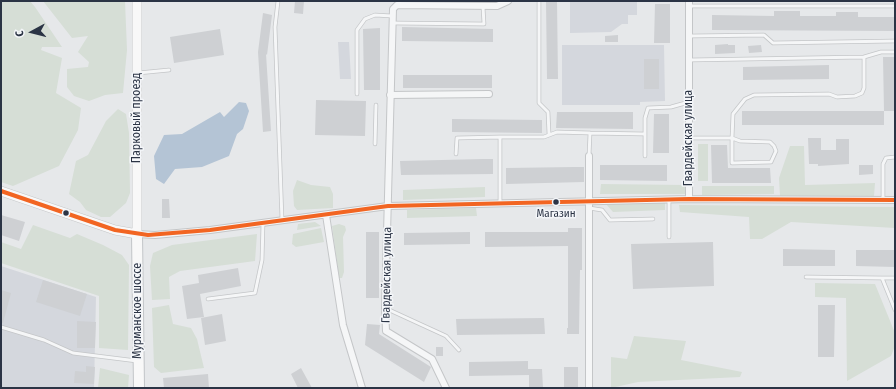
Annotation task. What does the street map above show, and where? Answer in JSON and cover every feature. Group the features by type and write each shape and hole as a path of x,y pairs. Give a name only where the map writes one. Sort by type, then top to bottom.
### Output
{"main road":[{"name":"Парковый проезд","path":"137,1 137,234"},
{"path":"1,191 115,230 137,234"},
{"name":"Мурманское шоссе","path":"137,234 139,388"}],"street":[{"path":"392,16 393,9 397,5 484,7 497,6 508,1"},
{"name":"Гвардейская улица","path":"137,234 155,235 263,223 388,206 689,199 689,4"},
{"name":"Гвардейская улица","path":"392,16 385,308 386,331 432,359 446,388"},
{"path":"390,94 489,94"},
{"path":"589,156 589,388"},
{"path":"689,199 895,200"},
{"path":"326,215 343,325 362,388"}],"lane":[{"path":"278,1 275,27 282,220"},
{"path":"539,1 539,104 548,112 549,134"},
{"path":"689,4 895,6"},
{"path":"392,23 484,24 484,7"},
{"path":"357,94 357,30 365,19 375,16 392,16"},
{"path":"689,36 764,35 773,43 895,41"},
{"path":"689,60 864,57 881,52 895,52"},
{"path":"689,138 732,138 740,141 770,142 776,151 771,162 732,162 732,138 733,114 746,99 754,95 829,94 837,97 855,96 862,93 864,88 864,57"},
{"path":"137,74 169,70"},
{"path":"645,156 645,118 648,108 671,107 689,102"},
{"path":"375,144 376,105"},
{"path":"589,156 590,133"},
{"path":"456,154 457,138 544,137 549,134 590,133 645,134"},
{"path":"500,137 500,203"},
{"path":"883,200 883,164 886,158 895,157"},
{"path":"669,199 669,237"},
{"path":"589,208 602,210 610,220 654,219"},
{"path":"208,299 255,293 262,260 263,223"},
{"path":"806,277 895,278"},
{"path":"882,278 895,310"},
{"path":"385,308 446,336 459,350"},
{"path":"1,327 44,340 73,353 138,361"}],"shaded area":[{"path":"1,1 30,1 35,7 62,47 42,47 41,50 62,58 56,93 81,108 78,130 59,166 13,186 1,182"},
{"path":"43,1 125,1 127,50 123,93 105,95 89,101 74,96 67,87 67,69 88,67 89,62 78,52 88,36 72,38"},
{"path":"570,1 637,1 637,15 628,15 628,24 622,24 611,32 570,33"},
{"path":"338,42 349,42 351,79 340,79"},
{"path":"562,45 664,45 665,101 640,102 640,105 562,105"},
{"path":"118,109 126,114 129,133 130,193 126,203 110,217 101,217 86,210 80,202 69,194 76,161 88,155 106,121"},
{"path":"698,144 708,144 708,181 698,181"},
{"path":"790,146 804,146 805,185 875,183 874,196 780,196 779,178"},
{"path":"297,180 311,185 330,187 333,194 333,208 297,210 294,206 293,191"},
{"path":"601,184 685,185 685,194 600,194"},
{"path":"702,186 774,186 774,194 702,195"},
{"path":"485,187 485,197 403,200 403,190"},
{"path":"605,203 665,203 665,210 613,212"},
{"path":"679,205 895,207 895,228 791,222 762,239 750,239 749,217 680,212"},
{"path":"476,208 477,216 407,218 407,210"},
{"path":"315,222 321,226 297,230 298,224"},
{"path":"339,224 345,226 346,230 343,237 344,272 342,278 339,278 332,226"},
{"path":"33,225 70,238 77,234 122,255 129,265 128,350 99,348 99,296 1,263 1,242 21,249"},
{"path":"321,228 324,242 296,247 292,244 293,234"},
{"path":"257,234 255,261 180,271 169,277 170,299 152,300 150,266 153,253 172,245"},
{"path":"1,266 96,297 94,388 1,388"},
{"path":"815,283 875,284 895,333 895,346 891,356 847,381 846,298 815,297"},
{"path":"169,305 173,324 191,328 197,339 204,368 161,373 154,367 152,308"},
{"path":"634,336 686,341 681,360 742,372 740,377 638,382 611,388 611,357 627,359"},
{"path":"100,368 129,375 128,388 98,388"}],"water":[{"path":"239,102 246,103 249,111 243,129 237,134 229,156 202,167 175,169 164,184 156,179 154,156 164,135 182,134 220,112 224,117"}],"building":[{"path":"295,1 304,1 303,14 294,13"},
{"path":"546,1 557,1 558,79 547,79"},
{"path":"655,4 670,4 670,43 654,43"},
{"path":"774,11 800,11 800,16 836,16 836,12 858,12 858,17 895,17 895,31 712,30 712,15 774,16"},
{"path":"263,13 272,15 267,55 266,54 271,131 263,132 258,52"},
{"path":"402,27 493,29 493,42 402,41"},
{"path":"380,28 380,90 364,90 363,29"},
{"path":"220,29 224,55 174,63 170,37"},
{"path":"618,35 618,42 605,42 605,36"},
{"path":"715,45 735,45 735,53 715,54"},
{"path":"761,45 762,52 749,53 748,46"},
{"path":"883,57 895,57 895,111 884,111"},
{"path":"644,59 659,59 659,89 644,89"},
{"path":"829,65 829,79 743,80 743,67"},
{"path":"403,75 492,75 492,88 403,88"},
{"path":"316,100 366,101 365,136 315,135"},
{"path":"742,111 884,111 884,125 742,125"},
{"path":"557,112 633,112 633,129 556,128"},
{"path":"654,114 669,114 669,153 653,153"},
{"path":"452,119 542,120 542,133 452,132"},
{"path":"808,138 821,138 821,150 836,150 836,139 849,139 849,164 818,166 818,164 809,164"},
{"path":"711,145 727,145 728,168 770,168 771,183 712,183"},
{"path":"493,159 493,174 401,175 400,161"},
{"path":"600,165 667,165 667,181 600,180"},
{"path":"859,165 873,165 873,174 859,175"},
{"path":"584,167 584,182 506,184 506,168"},
{"path":"162,199 169,199 170,218 162,218"},
{"path":"1,215 25,222 19,241 1,235"},
{"path":"568,228 582,228 579,334 567,334 568,246 485,247 485,232 568,232"},
{"path":"366,232 379,232 379,298 366,298"},
{"path":"470,232 470,244 404,245 404,233"},
{"path":"713,242 714,286 633,289 631,244"},
{"path":"783,249 835,250 835,266 783,266"},
{"path":"856,250 895,250 895,267 856,266"},
{"path":"238,268 241,286 200,294 204,317 187,319 182,286 199,283 198,275"},
{"path":"43,280 87,294 80,316 36,302"},
{"path":"1,290 11,293 3,323 1,322"},
{"path":"818,305 835,305 834,357 818,357"},
{"path":"222,314 226,341 205,345 201,318"},
{"path":"544,318 545,334 457,335 456,319"},
{"path":"77,321 96,322 95,348 77,348"},
{"path":"367,324 380,325 379,334 431,367 424,382 365,345"},
{"path":"436,347 443,347 443,356 436,356"},
{"path":"528,361 528,369 542,369 543,388 529,388 529,375 469,376 469,362"},
{"path":"86,366 95,367 94,384 74,383 75,371 86,372"},
{"path":"564,367 578,367 578,388 564,388"},
{"path":"301,368 312,388 298,388 291,374"},
{"path":"208,374 209,388 164,388 163,378"}],"transit line":[{"path":"1,191 115,230 148,235 210,230 388,206 689,199 895,200"}],"place":[{"name":"Магазин","path":"556,202"}]}
